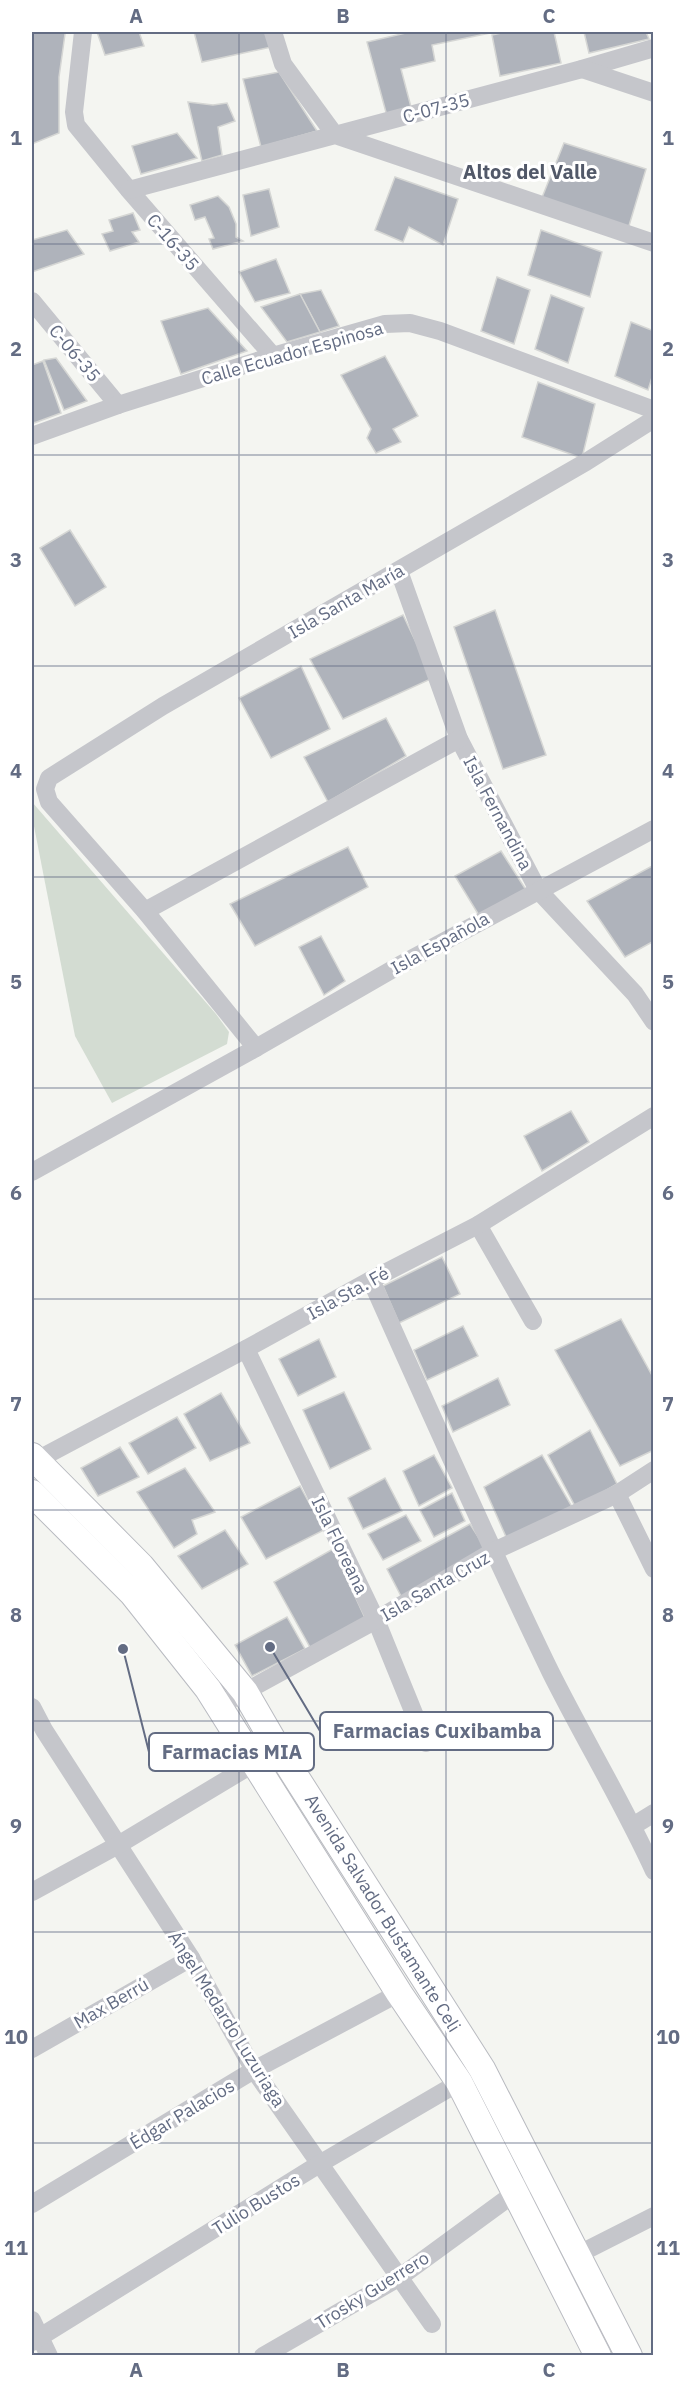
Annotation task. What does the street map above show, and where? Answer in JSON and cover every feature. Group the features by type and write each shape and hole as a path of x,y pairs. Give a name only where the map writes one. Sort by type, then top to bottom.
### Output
{"main road":[{"name":"Avenida Salvador Bustamante Celi","path":"33,1460 141,1566 245,1692 278,1749 482,2069 577,2255 624,2354"},
{"name":"Avenida Salvador Bustamante Celi","path":"32,1493 132,1593 167,1635 219,1706 253,1764 399,1993 459,2082 598,2355"}],"street":[{"name":"C-16-35","path":"83,32 74,112 76,125 129,190 273,356"},
{"path":"273,32 283,64 335,135 654,243"},
{"name":"C-07-35","path":"129,190 654,48"},
{"path":"582,69 654,93"},
{"name":"C-06-35","path":"32,301 118,405"},
{"name":"Calle Ecuador Espinosa","path":"32,436 118,405 273,356 384,324 410,322 654,410"},
{"name":"Isla Santa María","path":"145,910 49,802 45,789 49,778 163,706 586,462 654,419"},
{"name":"Isla Fernandina","path":"399,571 459,739 538,890 635,994 654,1022"},
{"path":"256,1048 145,910 459,739"},
{"name":"Isla Española","path":"32,1172 400,965 654,830"},
{"name":"Isla Sta. Fé","path":"33,1460 478,1225 654,1116"},
{"path":"478,1225 533,1321"},
{"path":"371,1280 492,1552 582,1736 633,1826 654,1871"},
{"name":"Isla Floreana","path":"246,1349 376,1620 426,1743"},
{"name":"Isla Santa Cruz","path":"219,1706 376,1620 492,1552 617,1494 654,1470"},
{"path":"617,1494 654,1569"},
{"name":"Ángel Medardo Luzuriaga","path":"32,1707 38,1733 118,1845 191,1958 254,2070 432,2324"},
{"path":"32,1892 118,1845 278,1749"},
{"path":"633,1826 654,1813"},
{"name":"Max Berrú","path":"32,2049 191,1958"},
{"name":"Édgar Palacios","path":"32,2204 254,2070 399,1993"},
{"name":"Tulio Bustos","path":"35,2339 321,2163 482,2069"},
{"name":"Trosky Guerrero","path":"263,2355 400,2277 537,2178"},
{"path":"577,2255 654,2216"},
{"path":"32,2320 35,2339 49,2355"}],"shaded area":[{"path":"32,802 216,1014 229,1032 227,1044 112,1103 75,1036 32,816"}],"building":[{"path":"32,32 64,32 65,34 59,77 59,133 32,144"},
{"path":"97,32 139,32 144,46 105,55"},
{"path":"194,32 272,32 276,46 202,62"},
{"path":"410,32 495,32 432,45 435,61 401,69 411,107 387,116 367,42"},
{"path":"506,32 554,32 561,63 500,76 492,35"},
{"path":"584,32 646,32 649,39 589,53"},
{"path":"279,72 317,131 261,147 243,79"},
{"path":"188,102 213,105 227,103 235,121 218,127 222,155 202,161"},
{"path":"177,133 197,158 141,174 132,146"},
{"path":"564,143 646,169 628,229 541,200"},
{"path":"395,177 458,199 443,245 409,227 403,242 375,230"},
{"path":"269,189 279,227 251,236 243,195"},
{"path":"218,196 229,207 236,224 236,237 243,241 213,249 209,239 214,238 205,217 195,220 190,205"},
{"path":"133,213 140,230 132,232 139,242 110,251 102,234 113,231 109,220"},
{"path":"67,230 84,254 32,272 32,240"},
{"path":"541,230 602,252 590,297 528,275"},
{"path":"276,259 290,293 255,302 239,272"},
{"path":"497,277 530,290 514,344 481,331"},
{"path":"321,290 339,326 320,332 300,294"},
{"path":"300,294 320,332 287,342 261,307"},
{"path":"551,295 584,308 568,363 535,349"},
{"path":"208,308 247,351 181,374 161,321"},
{"path":"631,322 654,331 654,371 648,390 615,376"},
{"path":"385,356 418,416 393,429 401,442 376,453 367,438 371,429 341,375"},
{"path":"56,358 87,401 64,410 44,360"},
{"path":"43,361 61,413 34,423 32,418 32,365"},
{"path":"538,382 595,404 582,458 522,437"},
{"path":"70,530 106,587 75,606 40,548"},
{"path":"495,610 546,755 503,769 454,627"},
{"path":"403,615 433,678 343,719 310,659"},
{"path":"301,666 330,729 271,758 239,698"},
{"path":"386,718 406,756 328,802 304,757"},
{"path":"348,847 368,887 255,946 230,904"},
{"path":"501,851 526,890 480,917 455,876"},
{"path":"654,865 654,941 625,957 587,901"},
{"path":"321,936 345,981 324,995 299,947"},
{"path":"571,1111 589,1142 542,1171 524,1136"},
{"path":"442,1257 460,1294 399,1323 383,1286"},
{"path":"621,1319 654,1379 654,1450 620,1466 555,1350"},
{"path":"463,1326 478,1356 427,1380 414,1350"},
{"path":"319,1339 336,1377 298,1396 279,1359"},
{"path":"498,1378 510,1405 453,1432 442,1406"},
{"path":"344,1392 371,1449 330,1469 303,1410"},
{"path":"221,1393 250,1443 210,1461 184,1414"},
{"path":"177,1417 196,1448 148,1474 129,1443"},
{"path":"590,1430 617,1484 576,1508 548,1455"},
{"path":"120,1447 139,1477 98,1496 81,1468"},
{"path":"434,1455 452,1488 419,1506 403,1471"},
{"path":"542,1455 572,1507 507,1539 484,1487"},
{"path":"185,1468 215,1512 192,1520 197,1534 174,1548 137,1492"},
{"path":"385,1478 402,1511 363,1529 348,1498"},
{"path":"300,1486 324,1530 266,1559 241,1517"},
{"path":"452,1493 465,1521 434,1537 420,1510"},
{"path":"406,1515 421,1541 383,1560 368,1534"},
{"path":"470,1524 486,1549 402,1598 387,1569"},
{"path":"225,1530 248,1564 202,1589 178,1556"},
{"path":"333,1549 365,1618 311,1649 274,1582"},
{"path":"287,1617 305,1649 252,1676 235,1645"}],"place":[{"name":"Farmacias Cuxibamba","path":"270,1647"},
{"name":"Farmacias MIA","path":"123,1649"}],"district":[{"name":"Altos del Valle","path":"530,171"}]}
